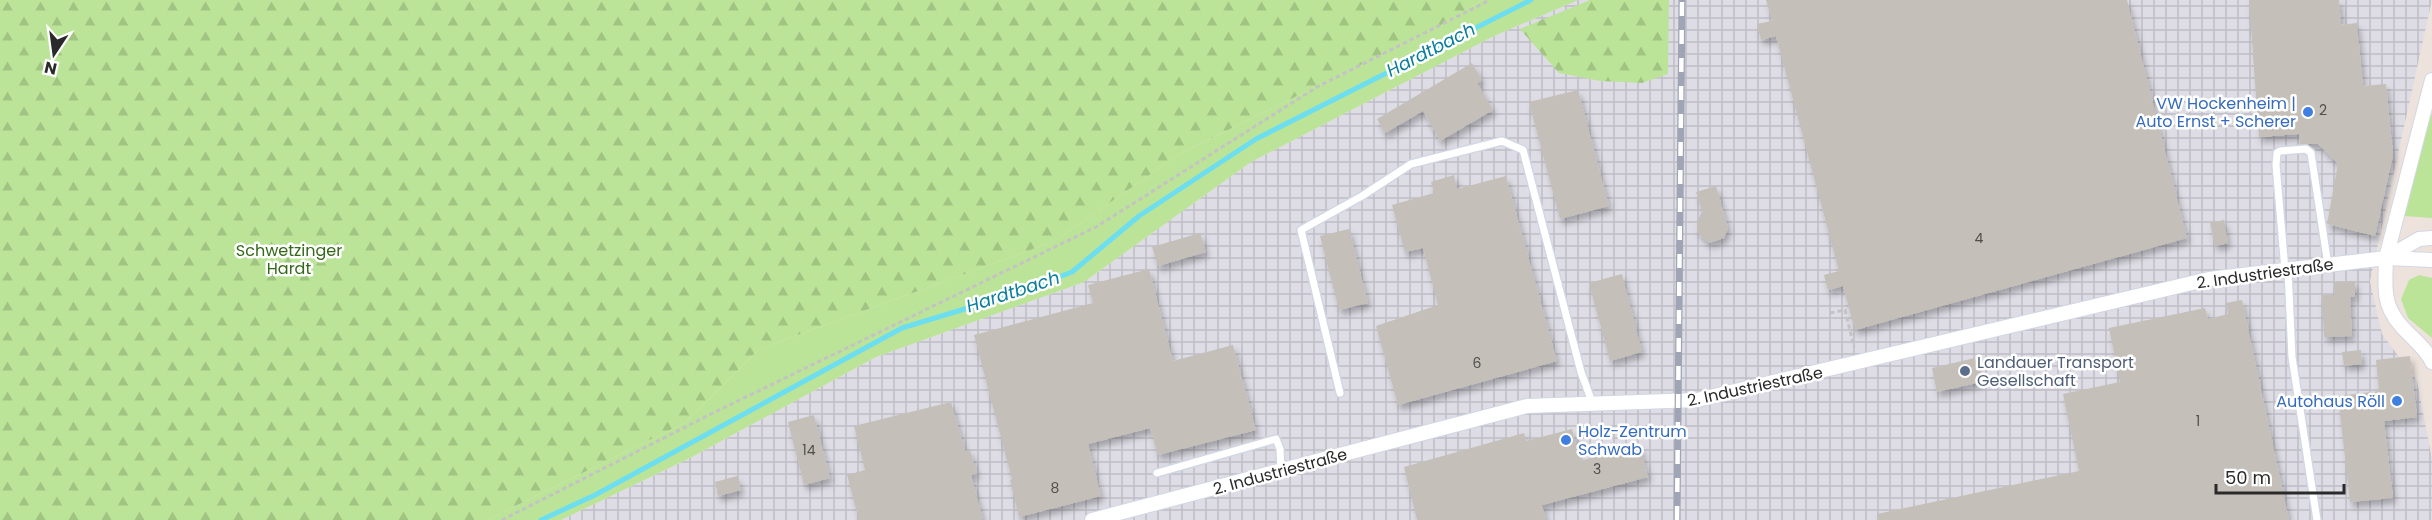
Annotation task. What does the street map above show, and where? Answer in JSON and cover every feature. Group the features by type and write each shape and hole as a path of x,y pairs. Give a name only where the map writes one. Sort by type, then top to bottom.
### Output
{"street":[{"path":"2432,80 2386,258 2386,306 2397,324 2419,345 2432,362"},
{"path":"2386,258 2419,239 2432,238"},
{"name":"2. Industriestraße","path":"1092,520 1527,406 1697,400 2209,279 2386,258 2428,262"}],"lane":[{"path":"1340,393 1301,230 1362,196 1411,164 1502,141 1523,150 1581,372 1592,402"},
{"path":"2317,520 2292,357 2287,270 2276,165 2277,153 2280,151 2306,149 2311,153 2328,265"},
{"path":"1157,474 1276,439 1280,449 1281,470"}],"path":[{"path":"502,520 711,414 1096,227 1317,87 1490,0"},
{"path":"1830,313 1845,310 1857,364"}],"shaded area":[{"path":"1578,0 2432,0 2370,281 2382,334 2417,381 2432,459 2432,520 561,520 690,458 876,357 1084,282 1251,162 1492,37"}],"green space":[{"name":"Schwetzinger Hardt","path":"0,0 1482,0 1436,28 1181,153 1055,241 759,349 686,422 487,520 0,520"},
{"path":"1482,0 1578,0 1492,37 1251,162 1084,282 876,357 690,458 561,520 487,520 686,422 759,349 1055,241 1181,153 1436,28"},
{"path":"1590,0 1669,0 1668,74 1642,83 1600,81 1559,73 1520,29"},
{"path":"2431,115 2432,218 2404,216"},
{"path":"2419,275 2432,278 2432,338 2408,318 2401,299 2409,280"}],"building":[{"path":"1766,0 2127,0 2187,238 1855,330 1843,286 1828,290 1824,275 1839,271 1776,36 1761,40 1757,24 1772,21"},
{"path":"2249,0 2339,0 2341,25 2357,23 2363,86 2386,84 2393,155 2375,236 2327,224 2338,164 2318,144 2300,144 2299,134 2259,137"},
{"path":"1472,63 1482,80 1477,83 1493,110 1440,141 1423,111 1385,133 1377,119"},
{"path":"1578,90 1609,206 1560,219 1529,102"},
{"path":"1454,175 1457,189 1506,176 1557,361 1398,405 1376,326 1438,305 1423,248 1405,252 1392,205 1434,193 1431,182"},
{"path":"1716,186 1728,228 1724,238 1709,243 1697,232 1697,222 1702,211 1696,192"},
{"path":"2224,220 2228,243 2215,246 2210,223"},
{"path":"1349,229 1368,303 1339,310 1320,236"},
{"path":"1200,233 1206,252 1158,266 1152,247"},
{"path":"1149,269 1173,361 1233,345 1256,430 1158,455 1150,428 1088,444 1101,496 1019,517 1010,480 1012,479 974,335 1093,303 1088,285"},
{"path":"1622,274 1642,352 1610,361 1589,283"},
{"path":"2355,281 2355,297 2350,297 2352,336 2324,337 2322,295 2335,295 2334,282"},
{"path":"2242,300 2289,520 1878,520 1877,514 2079,471 2063,394 2120,382 2109,328 2205,308 2208,319 2228,314 2226,303"},
{"path":"2361,350 2362,364 2344,366 2342,352"},
{"path":"2410,356 2417,417 2384,421 2393,498 2350,502 2338,396 2379,391 2376,360"},
{"path":"1975,358 1981,382 1937,392 1932,368"},
{"path":"951,402 965,451 970,450 977,474 971,475 983,520 859,520 847,475 865,470 854,426"},
{"path":"814,415 830,478 804,485 788,422"},
{"path":"1572,429 1580,461 1640,445 1648,477 1542,505 1546,520 1417,520 1404,467 1524,433 1526,441"},
{"path":"737,476 741,490 718,496 715,482"}],"waterway":[{"name":"Hardtbach","path":"541,520 595,495 902,328 1014,294 1072,272 1139,216 1256,139 1531,0"}],"railway":[{"path":"1677,520 1682,0"}],"place":[{"name":"VW Hockenheim | Auto Ernst + Scherer","path":"2308,112"},
{"name":"Landauer Transport Gesellschaft","path":"1965,371"},
{"name":"Autohaus Röll","path":"2397,401"},
{"name":"Holz-Zentrum Schwab","path":"1566,440"}]}
